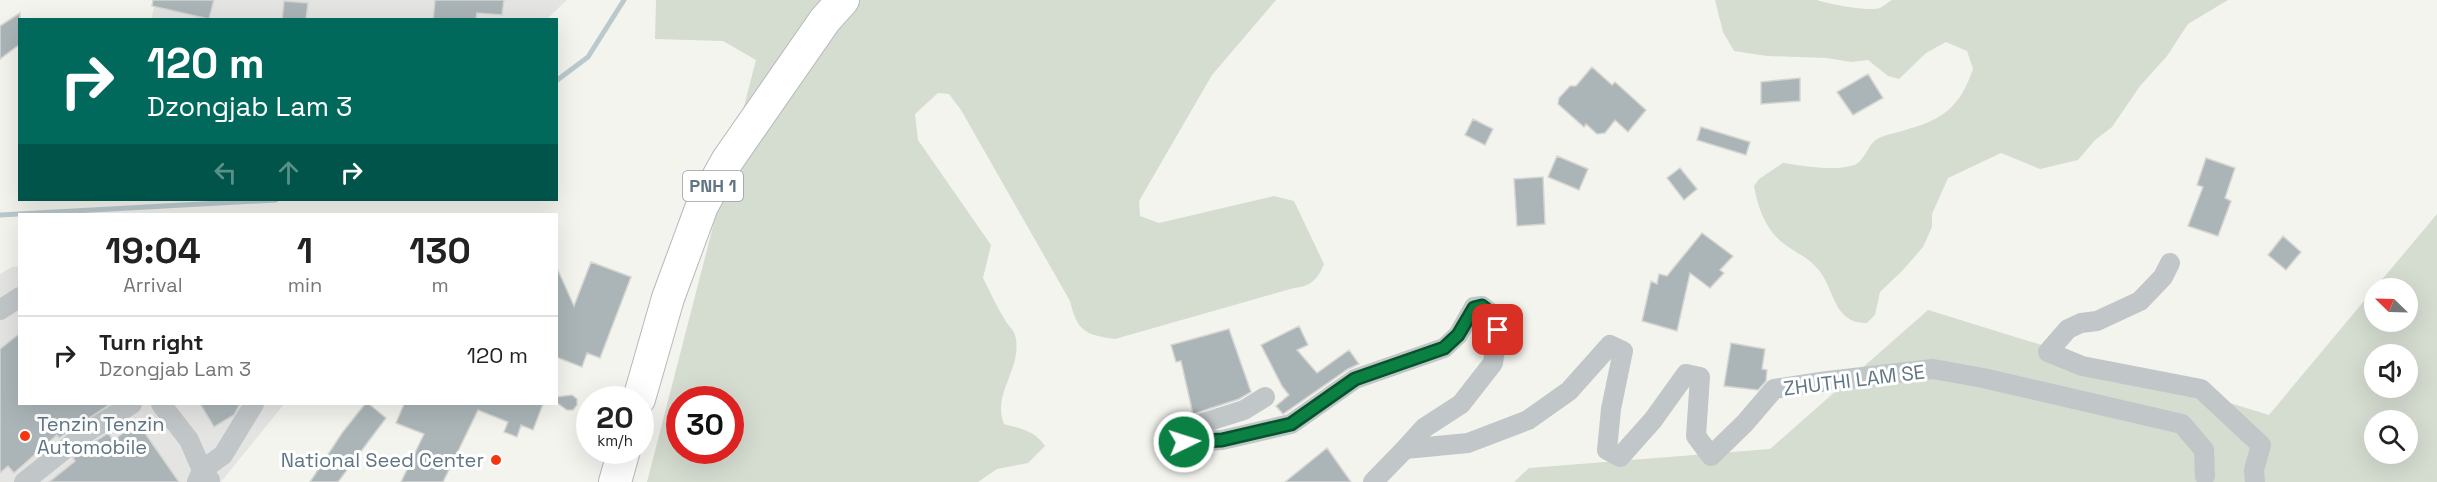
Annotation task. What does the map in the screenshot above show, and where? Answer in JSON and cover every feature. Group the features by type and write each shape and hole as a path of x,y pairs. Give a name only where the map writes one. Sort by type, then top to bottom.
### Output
{"main road":[{"name":"PNH 1","path":"643,386 668,298 702,206 727,162 825,20 843,0"},
{"path":"615,482 620,464"}],"street":[{"path":"2170,263 2163,277 2140,301 2097,321 2081,323 2068,328 2048,352 2082,366 2201,389 2261,445 2254,470 2255,482"},
{"path":"0,310 18,298"},
{"path":"1265,397 1244,410 1184,429 1184,442 1222,440 1291,424 1355,379 1444,348 1458,335 1474,308 1482,306 1492,314 1498,330 1492,363 1461,404 1424,428 1373,482"},
{"name":"ZHUTHI LAM SE","path":"1405,449 1468,443 1528,420 1569,391 1610,345 1623,351 1611,409 1607,450 1620,457 1653,420 1686,374 1700,377 1696,436 1711,456 1745,423 1774,389 1933,369 1983,378 2182,424 2204,450 2205,476"},
{"path":"24,482 84,434 130,405"},
{"path":"161,405 189,440 203,478 224,455 253,405"}],"shaded area":[{"path":"156,0 567,0 548,18 152,18"},
{"path":"656,0 1276,0 1212,75 1139,201 1140,216 1159,223 1274,196 1294,201 1324,264 1316,278 1305,286 1115,339 1089,333 1079,325 1070,301 961,110 949,94 938,93 915,114 918,140 991,245 983,278 1016,339 1015,361 1002,402 1001,413 1004,424 1032,433 1045,446 1028,463 997,469 978,482 647,482 652,464 654,464 654,455 666,408 666,464 744,464 744,386 672,386 756,60 723,41 655,39"},
{"path":"1715,0 1817,0 1875,9 1892,0 2228,0 2188,24 2167,56 2140,86 2112,127 2095,140 2078,160 2040,169 2001,153 1948,178 1932,214 1932,227 1923,247 1880,292 1875,315 1867,323 1847,318 1817,268 1783,243 1771,231 1760,210 1754,186 1759,179 1783,163 1825,168 1851,166 1860,161 1871,144 1879,138 1930,122 1940,116 1956,102 1968,82 1973,69 1967,51 1946,42 1926,53 1899,79 1888,76 1868,60 1851,62 1827,58 1767,56 1734,51 1723,32"},
{"path":"2437,214 2437,482 1514,482 1529,468 1770,449 1928,310 2269,415 2364,301 2364,332 2418,332 2418,278 2383,278"},
{"path":"18,266 18,405 283,405 221,482 0,482 0,274"}],"building":[{"path":"153,0 214,0 209,18 152,6"},
{"path":"435,0 504,0 502,15 477,13 476,18 433,18"},
{"path":"284,1 308,3 306,18 282,18"},
{"path":"20,13 18,46 0,59 0,26"},
{"path":"1592,67 1612,85 1615,82 1646,110 1628,132 1615,120 1605,133 1597,134 1586,124 1584,127 1558,104 1559,98 1570,86 1576,86"},
{"path":"1868,74 1883,98 1853,115 1837,92"},
{"path":"1800,78 1800,101 1761,104 1761,82"},
{"path":"1473,119 1493,129 1485,145 1465,135"},
{"path":"1701,127 1750,142 1746,155 1697,140"},
{"path":"1557,156 1588,169 1579,190 1548,177"},
{"path":"2206,158 2235,168 2225,198 2231,201 2218,236 2188,226 2203,187 2197,185"},
{"path":"1680,168 1697,189 1684,200 1667,178"},
{"path":"1543,177 1545,224 1517,226 1514,179"},
{"path":"1702,233 1733,256 1720,270 1724,273 1710,288 1690,273 1677,331 1642,321 1651,281 1657,284 1659,274 1667,276"},
{"path":"2283,236 2301,252 2286,270 2268,255"},
{"path":"591,262 631,277 600,358 587,353 582,367 558,358 558,270 574,306"},
{"path":"1299,326 1308,345 1297,350 1317,373 1349,350 1359,364 1348,369 1283,414 1276,406 1289,395 1261,345"},
{"path":"1229,329 1251,392 1239,399 1193,414 1181,361 1176,362 1171,345"},
{"path":"18,335 18,405 108,405 59,438 57,435 14,473 8,466 0,473 0,349"},
{"path":"1731,343 1765,349 1762,369 1767,370 1766,381 1758,390 1724,386"},
{"path":"572,395 576,398 576,406 573,410 567,410 558,403 558,397"},
{"path":"201,405 239,405 234,415 214,427"},
{"path":"364,405 370,405 386,418 338,482 310,482 342,433"},
{"path":"404,405 543,405 533,430 521,425 517,437 504,432 508,422 478,410 443,482 401,482 424,434 396,423"},
{"path":"138,423 179,482 49,482 75,461 73,458 91,444 108,433 113,440"},
{"path":"1327,448 1351,482 1285,482"}],"waterway":[{"path":"558,80 588,57 624,0"},
{"path":"37,213 258,201"},
{"path":"0,215 18,214"}],"place":[{"name":"Tenzin Tenzin Automobile","path":"25,436"},
{"name":"National Seed Center","path":"496,460"}],"route":[{"path":"1184,442 1222,440 1291,424 1355,379 1444,348 1458,335 1474,308 1482,306 1492,314 1498,330"}]}
